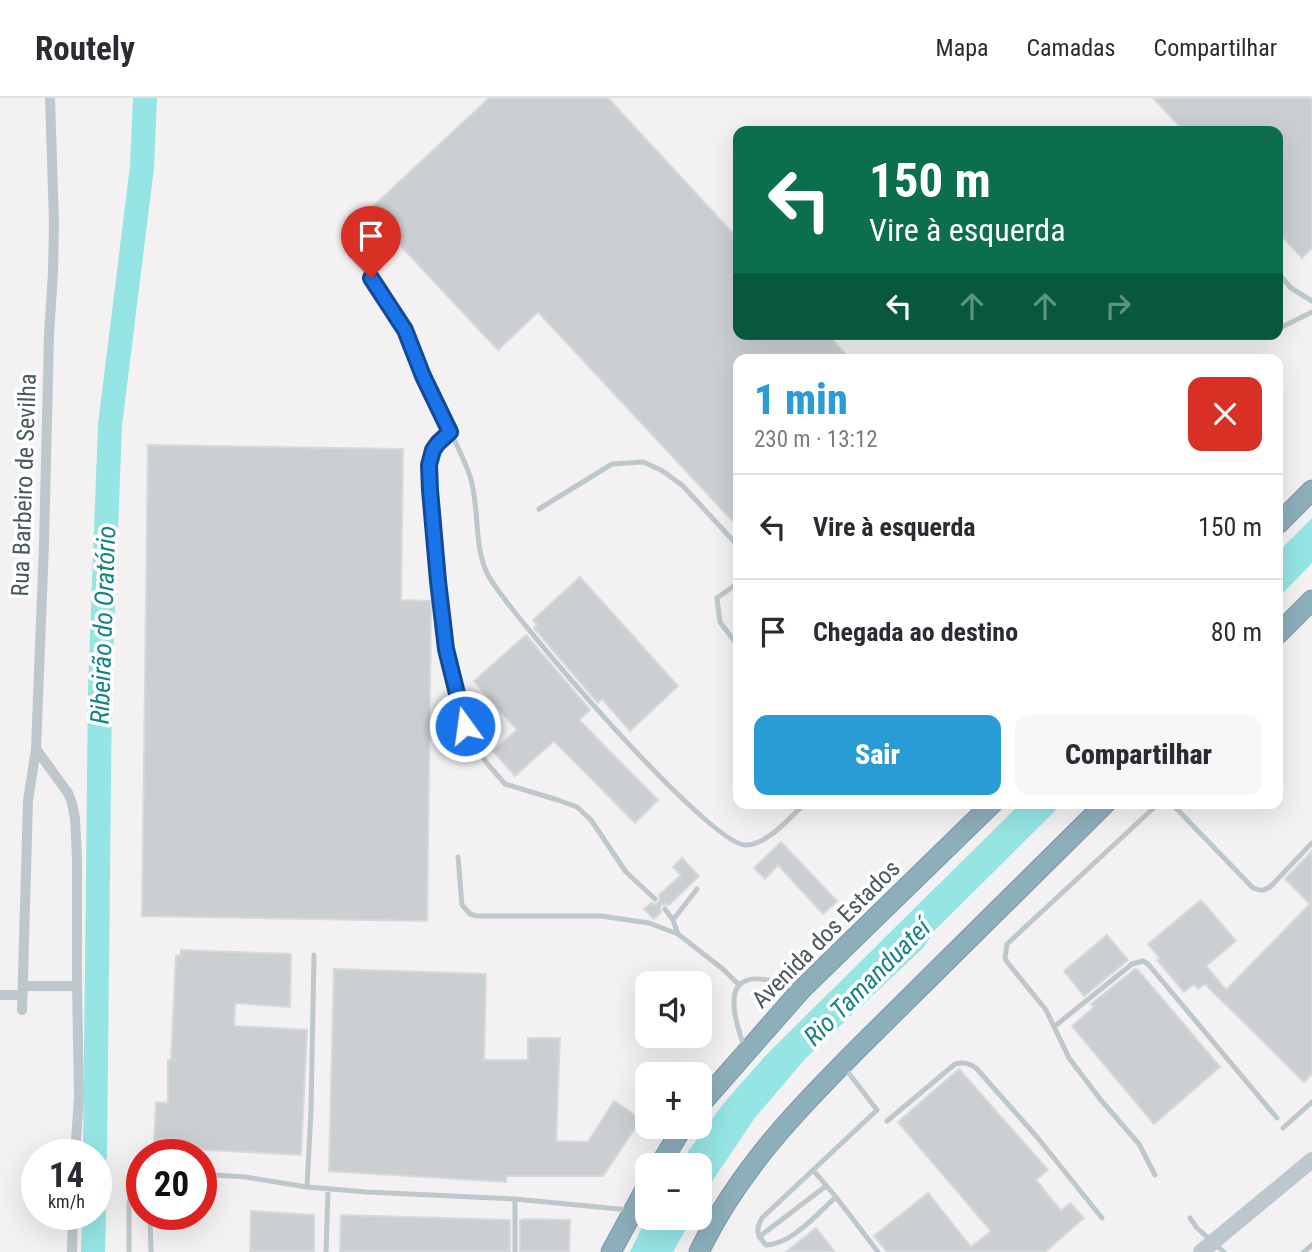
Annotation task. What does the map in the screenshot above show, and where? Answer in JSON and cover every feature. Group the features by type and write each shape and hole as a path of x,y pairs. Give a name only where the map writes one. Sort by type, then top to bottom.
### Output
{"highway":[{"path":"1283,519 1312,490"},
{"path":"1283,629 1312,600"},
{"name":"Avenida dos Estados","path":"712,1091 801,990 986,809"},
{"path":"705,1246 752,1164 798,1110 1100,809"},
{"path":"611,1252 635,1205"}],"main road":[{"path":"1213,1249 1312,1160"}],"street":[{"name":"Rua Barbeiro de Sevilha","path":"22,1010 29,801 36,749 53,272 50,98"},
{"path":"36,749 68,793 74,809 77,849 79,1097 76,1139"},
{"path":"0,995 77,986"},
{"path":"72,1252 73,1230"}],"lane":[{"path":"371,278 405,330 423,376 460,450 471,479 481,556 487,573 542,647 648,765 698,814 733,841 745,845 759,842 774,833 799,809"},
{"path":"1283,279 1291,288 1312,301"},
{"path":"1283,326 1312,312"},
{"path":"450,432 433,450 429,465 430,490 446,649 465,726 485,762 505,784 577,807 591,820 626,872 655,899"},
{"path":"539,509 612,464 643,462 661,470 682,485 733,541"},
{"path":"733,587 717,598 720,622 733,639"},
{"path":"1153,809 1007,944 1005,958 1046,1010 1069,1058 1139,1144 1154,1175"},
{"path":"1177,809 1253,888 1260,891 1270,887 1312,843"},
{"path":"458,857 461,905 470,915 601,916 649,923 678,934 739,985"},
{"path":"673,920 697,889"},
{"path":"665,909 678,934"},
{"path":"307,1186 314,955"},
{"path":"1055,1027 1132,964 1143,961 1277,1118"},
{"path":"746,1051 734,1011 734,992 739,985 746,980 762,978 801,990"},
{"path":"887,1121 955,1065 970,1063 1012,1107 1102,1217"},
{"path":"836,1197 783,1242 766,1245 759,1237 757,1227 762,1218 877,1110 842,1064"},
{"path":"1283,1128 1312,1102"},
{"path":"813,1170 878,1252"},
{"path":"217,1175 328,1189 515,1199 632,1210"},
{"path":"759,1237 826,1185"},
{"path":"326,1252 328,1189"},
{"path":"515,1199 515,1252"},
{"path":"1190,1218 1213,1249"},
{"path":"129,1230 129,1252"},
{"path":"150,1230 150,1252"},
{"path":"1304,1252 1312,1245"}],"water":[{"path":"1312,518 1312,563 1283,593 1283,547"},
{"name":"Rio Tamanduateí","path":"1015,809 1057,809 933,932 924,947 805,1059 754,1119 712,1182 712,1153 687,1153 697,1139 712,1139 712,1119 767,1054"},
{"path":"641,1230 685,1230 673,1252 630,1252"}],"building":[{"path":"489,98 608,98 733,234 733,340 833,340 845,354 733,354 733,522 538,312 498,350 368,211"},
{"path":"1153,98 1312,98 1312,248 1302,258 1283,237 1283,126 1179,126"},
{"path":"148,445 403,449 401,600 431,601 427,921 142,916"},
{"path":"580,577 678,686 630,731 602,699 598,703 534,628 537,625 533,620"},
{"path":"526,635 590,710 579,720 658,800 635,823 554,741 515,776 493,751 517,730 474,681"},
{"path":"781,842 837,901 823,914 778,865 765,879 754,868"},
{"path":"1312,851 1312,1074 1304,1082 1205,984 1198,989 1194,984 1184,992 1157,960 1160,958 1148,944 1201,900 1236,941 1206,966 1226,990 1310,904 1285,879"},
{"path":"682,858 699,876 669,905 661,905 661,912 654,919 644,909 651,903 658,903 659,895 681,875 673,867"},
{"path":"1107,935 1128,960 1084,996 1064,971"},
{"path":"181,950 291,954 290,1007 235,1003 234,1026 307,1030 301,1155 217,1150 217,1139 154,1139 156,1102 168,1103 168,1060 171,1060 176,956 180,956"},
{"path":"334,969 486,974 484,1060 528,1060 528,1038 560,1038 556,1141 588,1142 614,1101 635,1115 635,1128 603,1176 506,1176 506,1182 329,1171"},
{"path":"1135,969 1220,1067 1154,1124 1072,1026 1094,1007 1091,1004"},
{"path":"959,1069 1048,1170 1036,1180 1061,1211 1070,1203 1084,1218 1045,1252 887,1252 874,1236 928,1193 971,1247 991,1231 898,1122"},
{"path":"251,1211 314,1215 314,1252 250,1252"},
{"path":"341,1215 510,1220 510,1252 340,1252"},
{"path":"520,1220 570,1220 569,1252 520,1252"},
{"path":"816,1228 835,1252 786,1252"}],"waterway":[{"name":"Ribeirão do Oratório","path":"95,1139 100,688 110,425 142,167 145,98"},
{"name":"Ribeirão do Oratório","path":"93,1252 94,1230"}],"route":[{"path":"371,278 405,330 450,432 433,450 429,465 430,490 446,649 465,726"}]}
